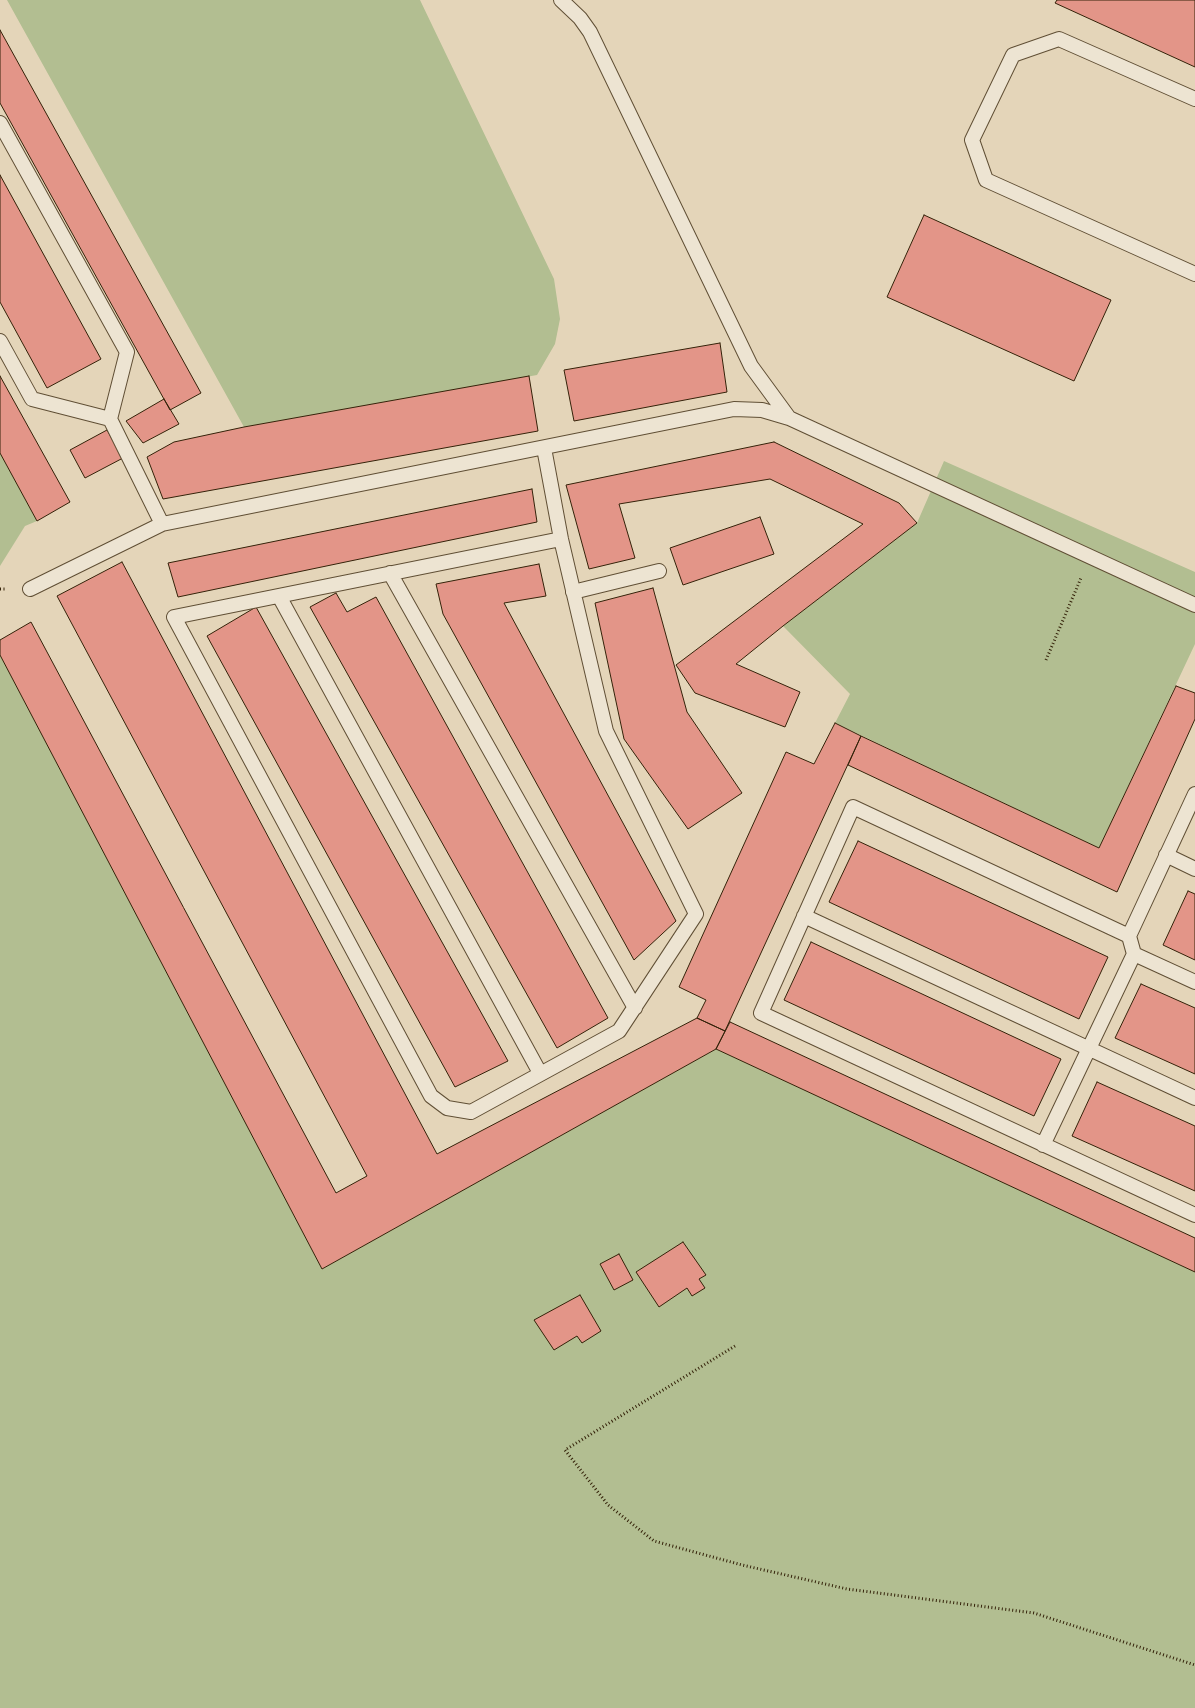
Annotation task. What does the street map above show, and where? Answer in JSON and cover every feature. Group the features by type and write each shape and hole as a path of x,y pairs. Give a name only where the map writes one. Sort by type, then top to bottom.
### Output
{"lane":[{"path":"561,0 580,18 590,32 751,366 790,418"},
{"path":"1195,99 1059,39 1013,56 972,140 986,180 1195,274"},
{"path":"0,123 127,352 110,419 162,524"},
{"path":"0,341 32,399 110,419"},
{"path":"30,589 162,524 734,409 762,410 790,418 1195,605"},
{"path":"544,448 561,539 606,731 696,914 619,1031 470,1112 448,1108 432,1096 174,617 561,539"},
{"path":"574,592 659,570"},
{"path":"390,573 635,1008"},
{"path":"279,596 540,1073"},
{"path":"1044,1144 1134,954 1128,936 1195,794"},
{"path":"1128,936 853,807 761,1013 1195,1215"},
{"path":"1166,855 1195,869"},
{"path":"804,916 1195,1098"},
{"path":"1134,954 1195,982"}],"path":[{"path":"1046,660 1091,557"},
{"path":"736,1346 565,1450 608,1505 654,1541 742,1565 847,1589 1034,1613 1195,1665"}],"green space":[{"path":"7,0 420,0 554,279 560,319 555,344 537,375 244,427"},
{"path":"0,453 37,521 25,526 0,566"},
{"path":"944,461 1195,572 1195,644 1099,848 835,723 850,694 783,626 917,523"},
{"path":"0,655 322,1269 716,1049 1195,1272 1195,1708 0,1708"}],"building":[{"path":"1057,0 1195,0 1195,67 1055,3"},
{"path":"0,30 201,393 170,410 0,103"},
{"path":"0,175 101,359 47,388 0,302"},
{"path":"924,215 1111,300 1074,381 887,297"},
{"path":"720,343 727,392 574,421 564,370"},
{"path":"0,376 70,502 37,521 0,453"},
{"path":"529,376 538,431 163,499 147,457 174,442 244,427"},
{"path":"164,399 179,424 143,443 126,421"},
{"path":"107,430 123,458 85,478 70,450"},
{"path":"774,442 899,503 917,523 736,664 800,692 785,727 695,693 676,665 863,524 770,479 619,504 635,558 589,569 566,485"},
{"path":"532,489 537,522 178,597 168,563"},
{"path":"760,517 774,554 683,585 670,548"},
{"path":"122,562 437,1154 697,1018 725,1031 716,1049 322,1269 0,655 0,640 31,622 336,1193 367,1176 57,596"},
{"path":"539,564 546,596 504,603 676,921 634,960 443,614 436,584"},
{"path":"653,588 687,712 742,793 688,829 624,739 595,603"},
{"path":"336,593 347,612 376,597 608,1018 557,1048 310,607"},
{"path":"256,607 508,1061 455,1087 207,636"},
{"path":"1176,686 1195,693 1195,719 1117,892 848,765 861,736 1099,848"},
{"path":"835,723 861,736 725,1031 697,1018 706,1000 679,987 786,752 814,764"},
{"path":"858,841 1108,957 1079,1019 829,902"},
{"path":"1188,891 1195,894 1195,960 1163,945"},
{"path":"811,942 1061,1059 1034,1116 784,1000"},
{"path":"1141,984 1195,1008 1195,1074 1115,1038"},
{"path":"730,1022 1195,1238 1195,1272 716,1049"},
{"path":"1097,1082 1195,1126 1195,1191 1072,1136"},
{"path":"683,1242 706,1275 699,1279 705,1288 692,1296 687,1288 659,1307 636,1272"},
{"path":"619,1254 633,1280 614,1290 600,1264"},
{"path":"580,1295 601,1331 582,1343 577,1336 554,1350 534,1320"}]}
